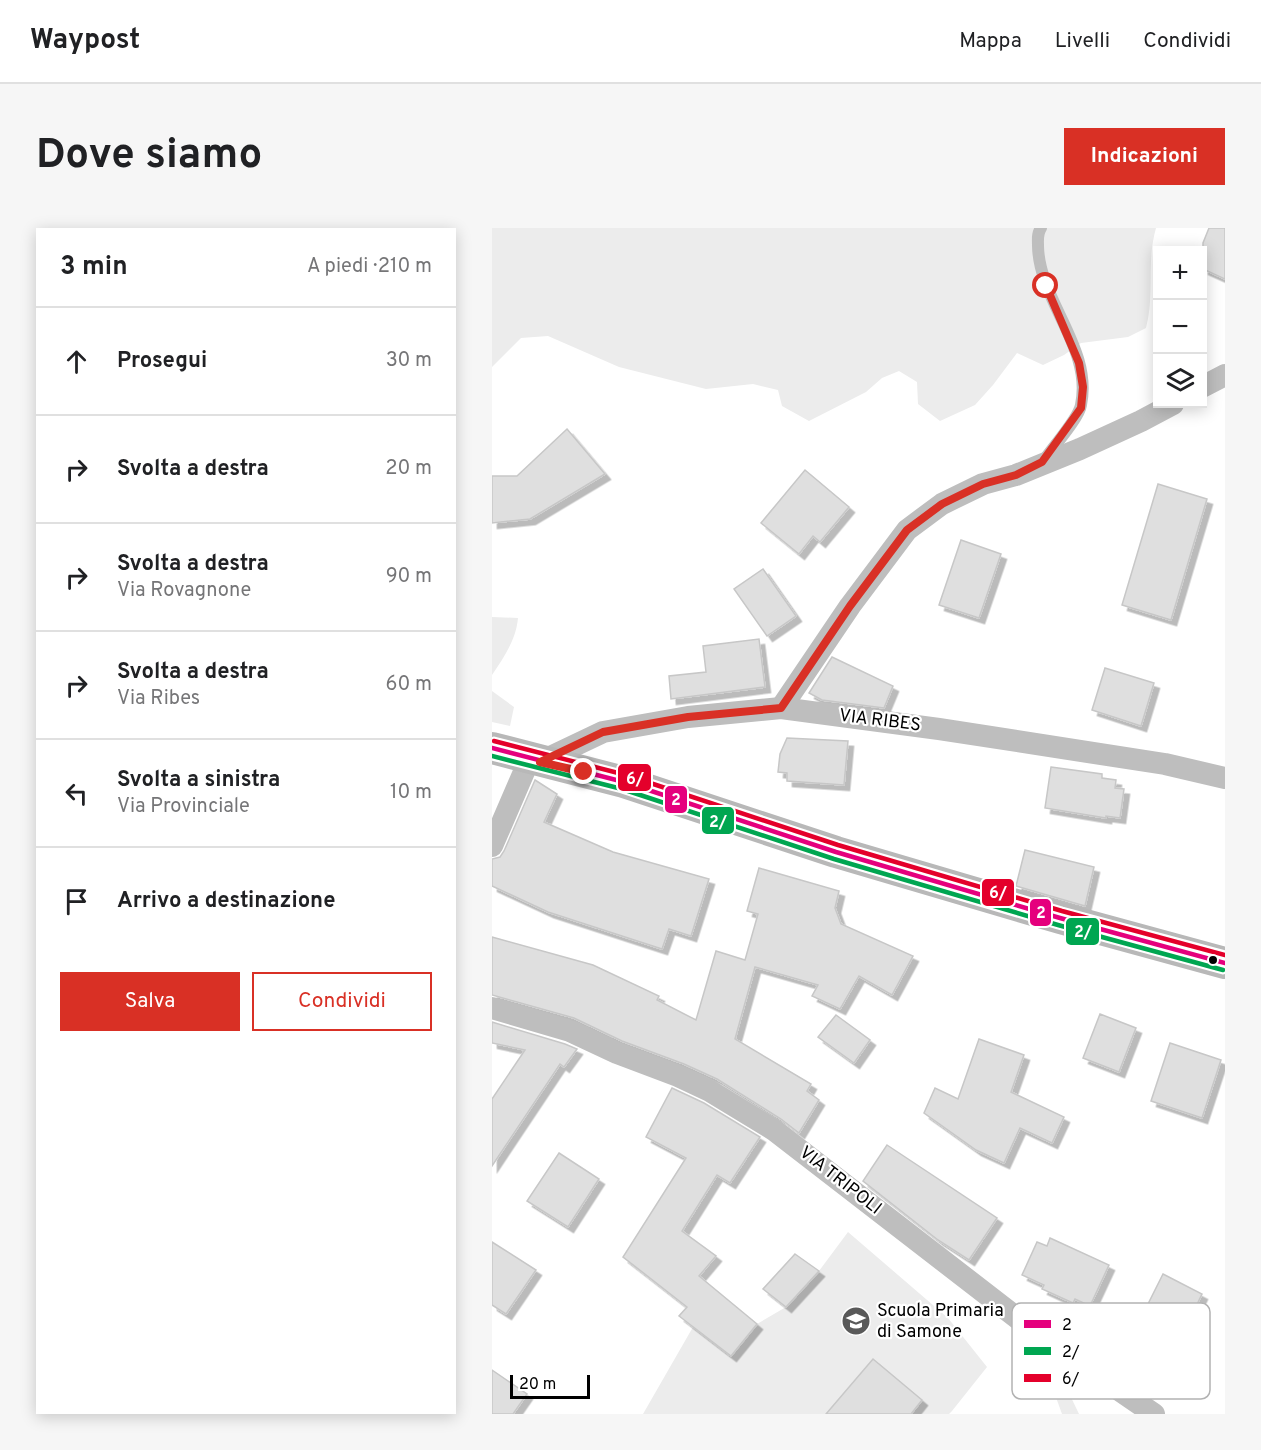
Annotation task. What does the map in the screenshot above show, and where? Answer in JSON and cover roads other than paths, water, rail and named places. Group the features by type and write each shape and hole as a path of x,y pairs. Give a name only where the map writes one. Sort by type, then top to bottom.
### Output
{"main road":[{"path":"492,748 624,782 836,852 1060,918 1225,963"}],"street":[{"path":"1207,385 1225,375"},
{"path":"781,708 850,606 907,530 942,504 983,484 1016,475 1131,426 1165,408"},
{"name":"VIA RIBES","path":"535,760 603,732 688,717 781,708 1142,760 1225,778"},
{"path":"492,846 535,760"},
{"name":"VIA TRIPOLI","path":"492,1008 570,1031 710,1091 774,1130 1012,1314"},
{"name":"VIA TRIPOLI","path":"1132,1399 1154,1414"}],"lane":[{"path":"1041,228 1038,232 1038,261 1046,286 1079,363 1083,387 1081,408 1042,462"}],"place":[{"name":"Scuola Primaria di Samone","path":"856,1321"}]}
